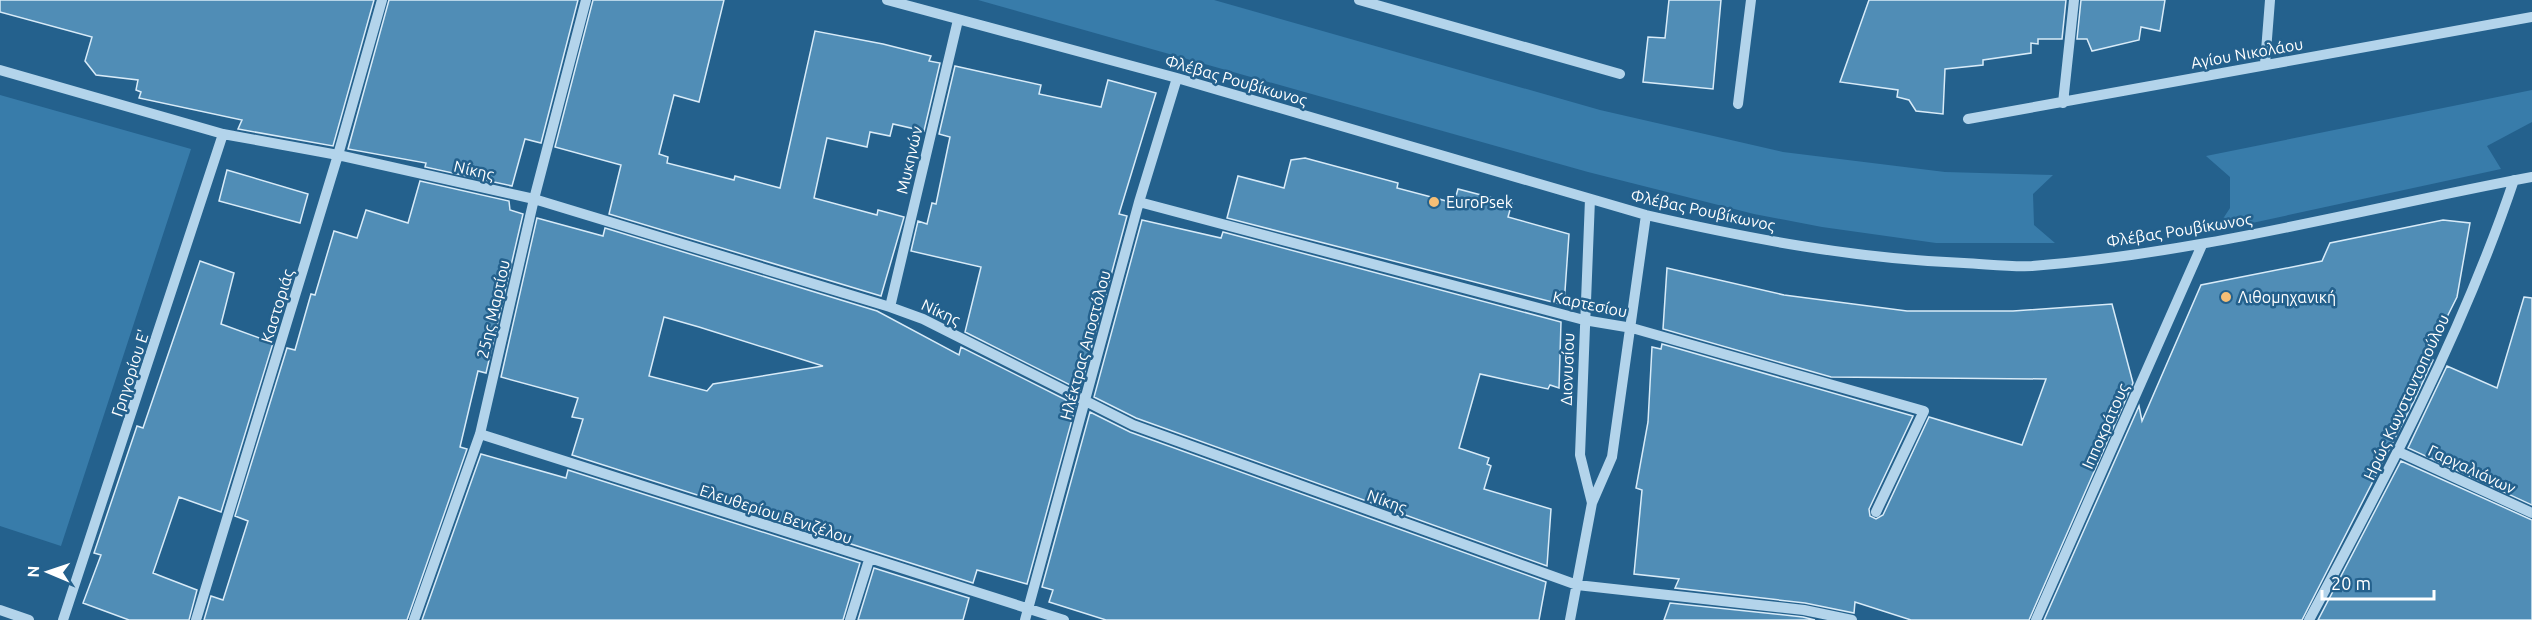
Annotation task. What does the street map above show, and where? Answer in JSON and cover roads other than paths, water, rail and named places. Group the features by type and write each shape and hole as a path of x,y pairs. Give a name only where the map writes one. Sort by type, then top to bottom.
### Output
{"street":[{"name":"Καστοριάς","path":"196,620 338,155 382,0"},
{"name":"25ης Μαρτίου","path":"414,620 480,434 534,199 586,0"},
{"name":"Φλέβας Ρουβίκωνος","path":"887,0 1177,78 1646,215 1719,231 1853,255 1922,262 2030,266 2202,245 2532,177"},
{"path":"1359,0 1620,74"},
{"path":"1738,104 1751,0"},
{"path":"2063,103 2074,0"},
{"path":"2265,64 2270,0"},
{"name":"Αγίου Νικολάου","path":"1968,119 2532,17"},
{"name":"Μυκηνών","path":"890,308 958,20"},
{"name":"Νίκης","path":"0,70 223,134 338,155 534,199 890,308 923,319 1133,425 1577,585 1804,609 1852,620"},
{"name":"Ηλέκτρας Αποστόλου","path":"1025,620 1139,202 1177,78"},
{"name":"Γρηγορίου Ε'","path":"63,620 223,134"},
{"name":"Ηρώς Κωνσταντοπούλου","path":"2309,620 2399,452 2490,252 2514,180"},
{"name":"Διονυσίου","path":"1590,199 1580,455 1592,503"},
{"name":"Καρτεσίου","path":"1139,202 1584,320 1632,328 1924,411 1876,512"},
{"name":"Διονυσίου","path":"1570,620 1592,503 1612,457 1632,328 1646,215"},
{"name":"Ιπποκράτους","path":"2036,620 2202,245"},
{"name":"Ελευθερίου Βενιζέλου","path":"480,434 869,560 1028,607 1064,620"},
{"name":"Γαργαλιάνων","path":"2399,452 2532,513"},
{"path":"850,620 869,560"},
{"path":"0,610 29,620"}],"place":[{"name":"EuroPsek","path":"1434,202"},
{"name":"Λιθομηχανική","path":"2226,297"}]}
